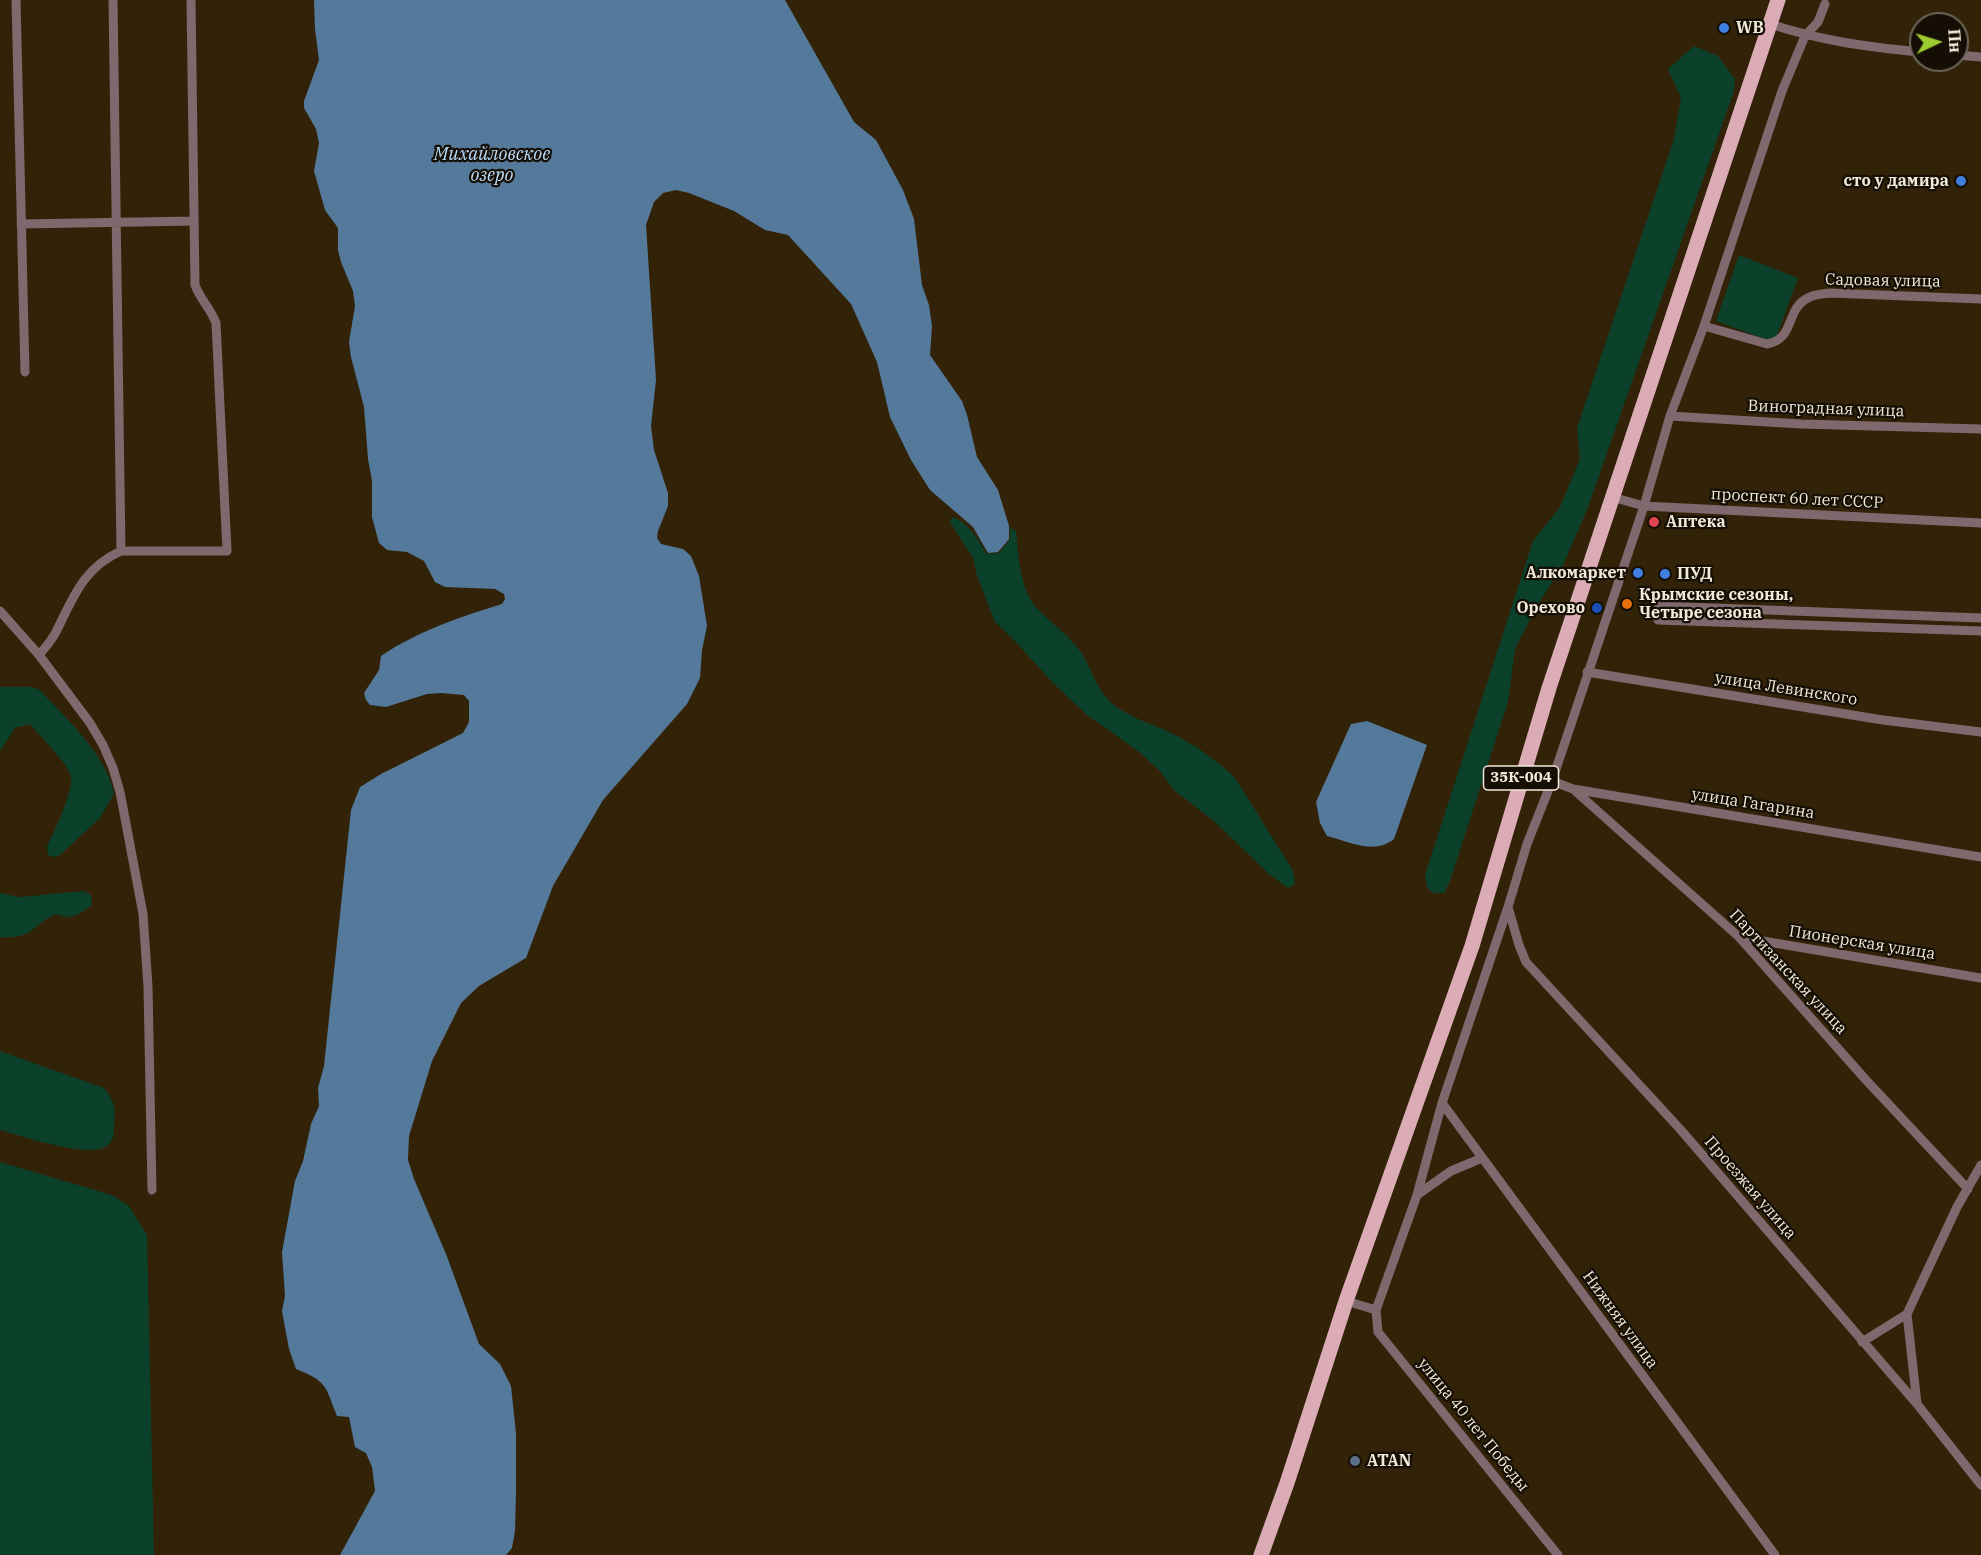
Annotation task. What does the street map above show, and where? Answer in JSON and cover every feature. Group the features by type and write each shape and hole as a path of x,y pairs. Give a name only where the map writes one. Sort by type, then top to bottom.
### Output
{"main road":[{"name":"35К-004","path":"1263,1555 1346,1301 1472,946 1526,764 1612,497 1778,0"}],"street":[{"path":"16,0 25,372"},
{"path":"113,0 121,551"},
{"path":"39,655 55,634 68,604 88,574 101,562 121,551 227,551 216,323 195,285 191,0"},
{"path":"1346,1301 1376,1310 1417,1195 1442,1103 1527,844 1552,781 1644,506 1670,417 1704,326 1782,91 1805,36 1818,22 1825,4"},
{"path":"1770,24 1805,36 1866,47 1909,51"},
{"path":"21,224 194,221"},
{"name":"Садовая улица","path":"1704,326 1767,344 1778,342 1783,338 1805,299 1818,294 1981,299"},
{"name":"Виноградная улица","path":"1670,417 1801,424 1981,429"},
{"name":"проспект 60 лет СССР","path":"1612,497 1644,506 1981,523"},
{"path":"1659,606 1981,618"},
{"path":"1695,621 1696,607"},
{"path":"0,611 39,655 90,723 103,745 120,792 144,925 148,987 152,1190"},
{"path":"1805,625 1806,612"},
{"path":"1658,620 1981,632"},
{"name":"улица Левинского","path":"1587,672 1871,718 1981,732"},
{"name":"улица Гагарина","path":"1526,764 1552,781 1574,789 1981,857"},
{"name":"Партизанская улица","path":"1574,789 1739,937 1866,1080 1968,1189"},
{"name":"Проезжая улица","path":"1508,907 1526,962 1680,1129 1917,1404 1981,1485"},
{"name":"Пионерская улица","path":"1739,937 1981,978"},
{"name":"Нижняя улица","path":"1442,1103 1774,1555"},
{"path":"1417,1195 1451,1171 1482,1158"},
{"path":"1917,1404 1907,1314 1957,1207 1981,1166"},
{"name":"улица 40 лет Победы","path":"1376,1310 1378,1332 1558,1555"},
{"path":"1862,1342 1907,1314"}],"green space":[{"path":"1694,46 1718,56 1735,79 1734,91 1587,510 1563,565 1537,606 1515,649 1508,702 1450,881 1444,893 1433,893 1427,887 1425,875 1533,541 1560,507 1580,459 1577,428 1674,139 1681,98 1668,69"},
{"path":"1739,255 1798,278 1776,338 1765,339 1716,321"},
{"path":"952,517 968,527 987,554 999,553 1010,539 1010,527 1016,531 1021,570 1030,599 1040,612 1080,651 1103,693 1127,714 1197,747 1235,778 1292,869 1294,885 1288,888 1269,874 1215,822 1174,790 1158,769 1138,751 1087,715 995,622 977,576 973,558 950,522"},
{"path":"0,687 32,687 40,690 84,738 110,779 114,794 100,818 55,857 48,855 47,847 67,801 71,776 59,757 30,724 15,728 0,751"},
{"path":"84,891 91,895 92,905 80,914 67,917 57,914 20,936 0,937 0,893 20,897"},
{"path":"0,1051 104,1088 113,1102 114,1111 114,1133 110,1143 96,1150 84,1150 54,1145 0,1130"},
{"path":"0,1162 112,1195 129,1206 147,1235 154,1555 0,1555"}],"water":[{"name":"Михайловское озеро","path":"314,0 785,0 854,122 876,140 903,190 914,219 922,285 929,305 932,326 930,355 962,401 977,457 998,490 1009,526 1009,539 998,552 988,553 973,527 930,490 911,460 890,417 877,362 851,304 788,235 765,230 734,211 689,193 676,190 663,193 654,202 646,225 656,380 651,426 654,450 668,493 668,506 657,538 661,544 683,549 691,556 699,576 707,626 700,678 687,704 603,800 553,886 526,958 479,986 461,1003 432,1061 409,1136 408,1160 414,1179 446,1254 479,1344 500,1364 511,1386 516,1433 515,1531 512,1548 506,1555 340,1555 375,1491 372,1467 366,1453 355,1447 349,1417 337,1416 324,1386 296,1369 289,1349 282,1311 285,1296 282,1252 295,1181 303,1161 311,1124 319,1106 318,1088 324,1066 351,810 360,787 463,733 469,722 469,701 464,695 427,694 386,707 370,705 364,693 379,670 381,656 424,632 502,604 505,599 504,594 495,589 445,587 435,582 424,561 407,552 387,550 379,543 372,517 372,481 364,407 349,342 355,306 353,291 338,250 338,228 325,210 314,171 319,143 316,129 304,108 304,101 319,60"},
{"path":"1367,721 1427,745 1394,839 1386,844 1370,847 1327,836 1320,823 1316,802 1351,724"}],"place":[{"name":"WB","path":"1724,28"},
{"name":"сто у дамира","path":"1961,181"},
{"name":"Аптека","path":"1654,522"},
{"name":"Алкомаркет","path":"1638,573"},
{"name":"ПУД","path":"1665,574"},
{"name":"Крымские сезоны, Четыре сезона","path":"1627,604"},
{"name":"Орехово","path":"1597,608"},
{"name":"ATAN","path":"1355,1461"}]}
